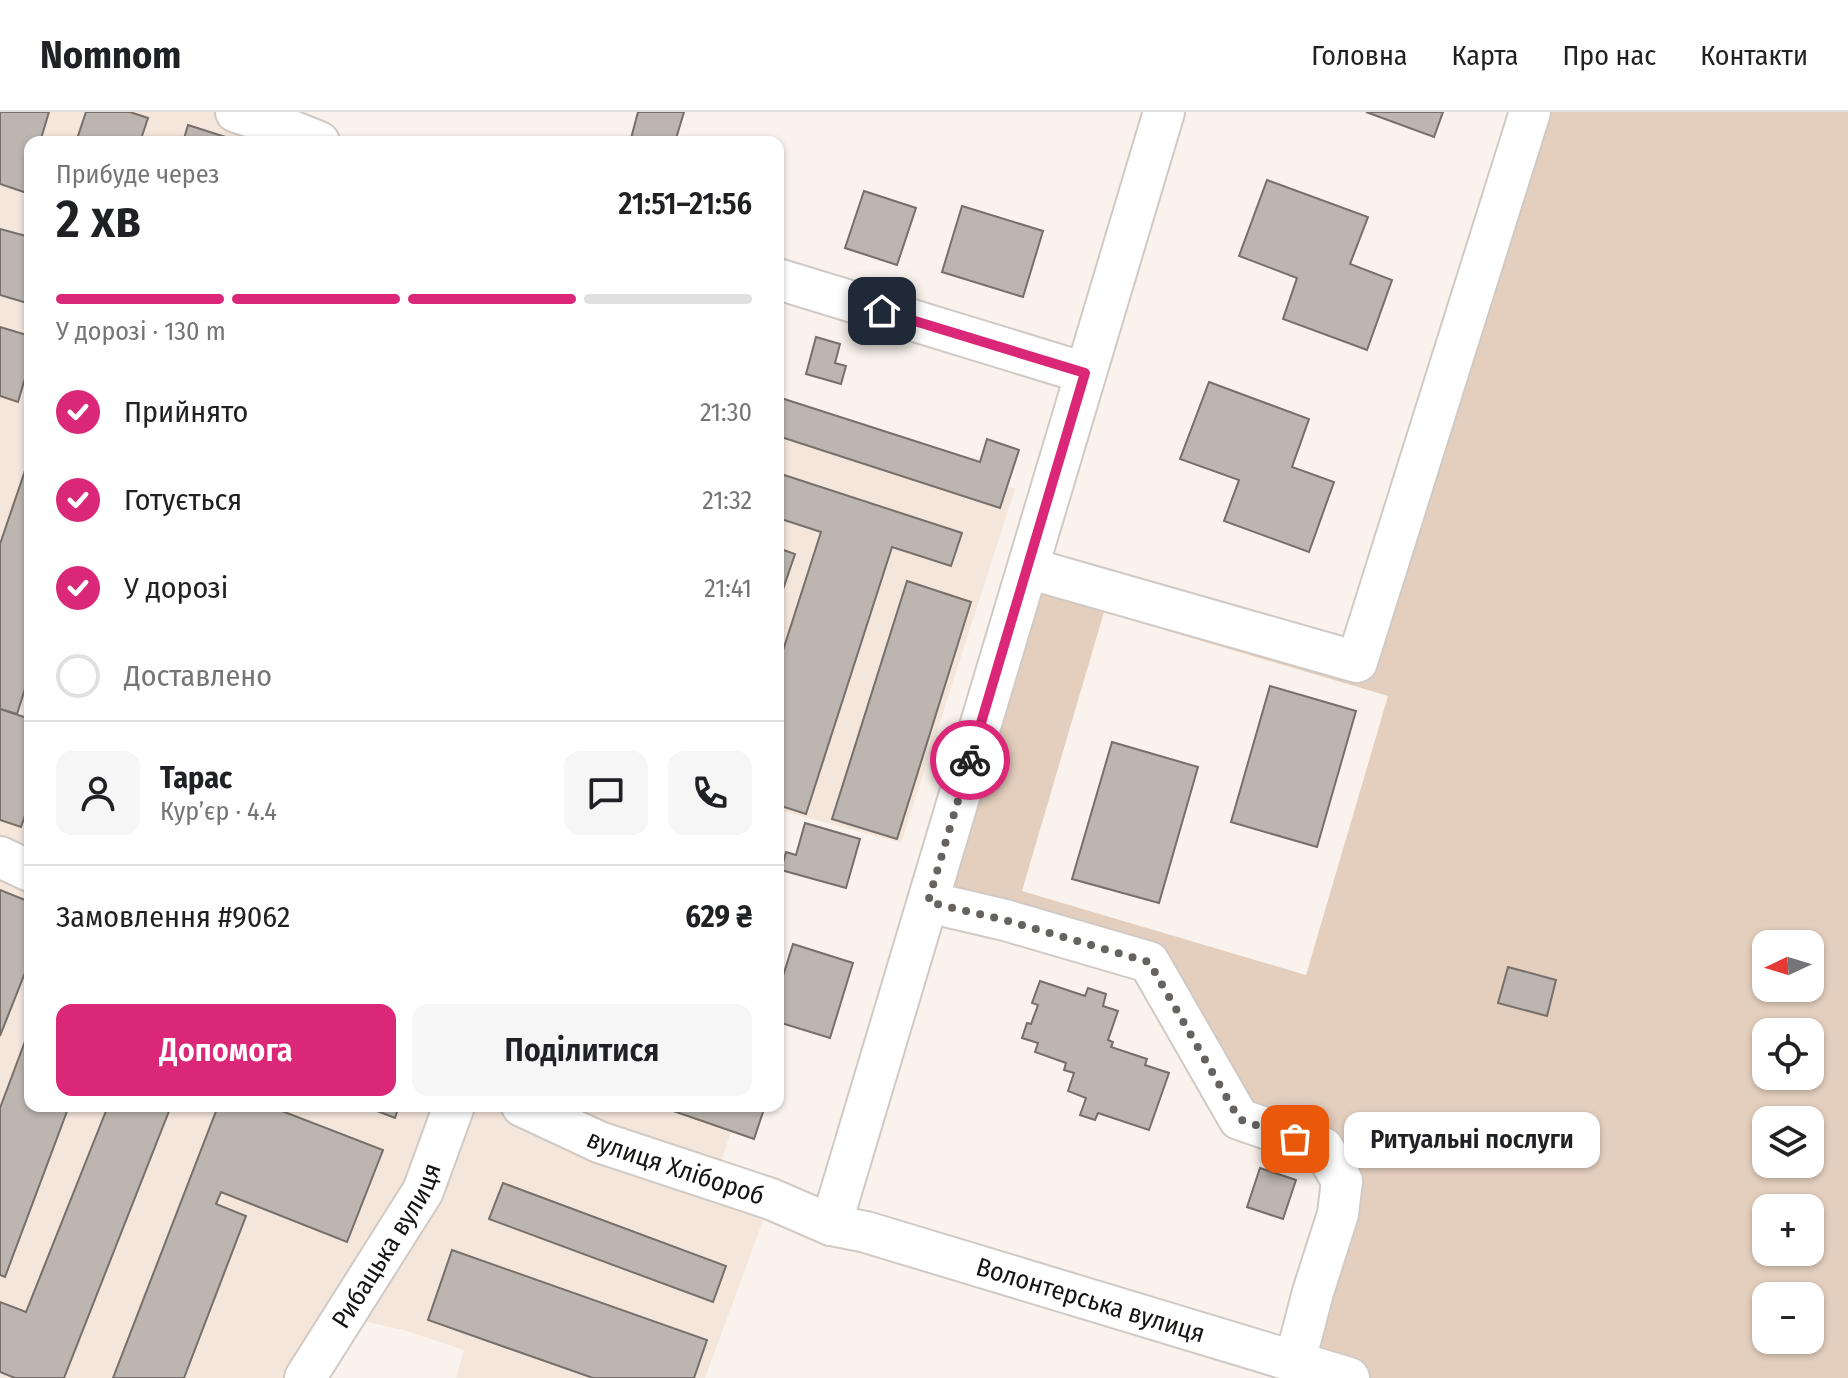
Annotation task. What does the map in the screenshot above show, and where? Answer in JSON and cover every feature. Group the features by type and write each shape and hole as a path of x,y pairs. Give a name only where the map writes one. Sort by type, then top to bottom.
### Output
{"street":[{"path":"236,112 304,136"},
{"path":"831,1225 1164,112"},
{"path":"1028,568 1357,662 1530,112"},
{"path":"784,281 1085,373"},
{"path":"0,857 24,868"},
{"path":"928,902 1005,920 1149,962 1239,1119 1323,1148 1342,1181 1338,1214 1295,1361"},
{"name":"Рибацька вулиця","path":"305,1378 423,1191 452,1112"},
{"name":"вулиця Хлібороб","path":"535,1112 599,1142 771,1199 831,1225"},
{"name":"Волонтерська вулиця","path":"831,1225 866,1232 1349,1378"}],"shaded area":[{"path":"0,112 236,112 302,136 24,136 24,1112 737,1112 715,1181 771,1199 705,1378 456,1378 464,1350 407,1331 343,1316 305,1378 0,1378"},
{"path":"1530,112 1848,112 1848,1378 1349,1378 1295,1361 1342,1181 1239,1119 1149,962 928,902 1028,568 1357,661","holes":["1104,612 1388,696 1306,975 1022,891"]},
{"path":"784,420 1015,489 901,843 784,812"}],"building":[{"path":"0,112 49,112 42,136 24,136 24,192 0,184"},
{"path":"86,112 130,112 148,118 142,136 78,136"},
{"path":"638,112 684,112 677,136 632,136"},
{"path":"1366,112 1443,112 1434,137"},
{"path":"188,125 222,136 185,136"},
{"path":"1267,180 1368,217 1350,264 1392,280 1367,350 1283,319 1297,278 1239,256"},
{"path":"864,191 916,208 897,265 845,248"},
{"path":"962,206 1043,231 1023,297 942,272"},
{"path":"0,229 24,235 24,302 0,295"},
{"path":"0,327 24,334 24,382 18,402 0,396"},
{"path":"816,337 840,344 835,363 846,366 841,384 806,374"},
{"path":"1209,382 1309,419 1292,467 1334,482 1309,552 1224,521 1239,480 1180,459"},
{"path":"784,399 980,462 987,439 1019,450 1000,508 784,438"},
{"path":"24,474 24,692 17,714 0,709 0,544"},
{"path":"784,475 962,533 951,566 892,547 806,814 784,807 784,647 821,532 784,520"},
{"path":"784,550 795,554 784,586"},
{"path":"907,581 971,602 897,839 832,819"},
{"path":"1270,686 1356,711 1317,847 1231,822"},
{"path":"0,709 24,717 24,818 21,827 0,820"},
{"path":"1112,742 1198,767 1159,903 1072,879"},
{"path":"805,823 860,839 846,888 784,871 786,852 796,855"},
{"path":"0,890 24,900 24,975 0,1036"},
{"path":"793,944 853,963 830,1038 784,1024 784,973"},
{"path":"1508,967 1556,980 1547,1016 1498,1003"},
{"path":"1040,981 1085,996 1088,988 1106,994 1103,1006 1118,1011 1108,1040 1113,1042 1111,1047 1147,1059 1145,1065 1169,1073 1149,1130 1098,1113 1095,1120 1080,1115 1086,1098 1068,1091 1074,1073 1064,1070 1066,1063 1035,1052 1038,1043 1022,1038 1038,1005 1032,1003"},
{"path":"24,1044 24,1112 67,1112 5,1277 0,1275 0,1108"},
{"path":"106,1112 169,1112 64,1378 15,1378 0,1372 0,1302 26,1312"},
{"path":"216,1112 285,1112 383,1150 347,1242 221,1192 216,1204 246,1216 184,1378 113,1378"},
{"path":"380,1112 397,1112 395,1118"},
{"path":"676,1112 763,1112 754,1139"},
{"path":"1260,1168 1296,1180 1283,1219 1247,1207"},
{"path":"503,1183 726,1266 713,1302 489,1219"},
{"path":"452,1250 707,1340 694,1378 593,1378 428,1320"}],"way so far":[{"path":"970,760 928,902 1005,920 1149,962 1239,1119 1295,1139"}],"place":[{"name":"Ритуальні послуги","path":"1295,1139"}],"route":[{"path":"882,311 1085,373 970,760"}]}
